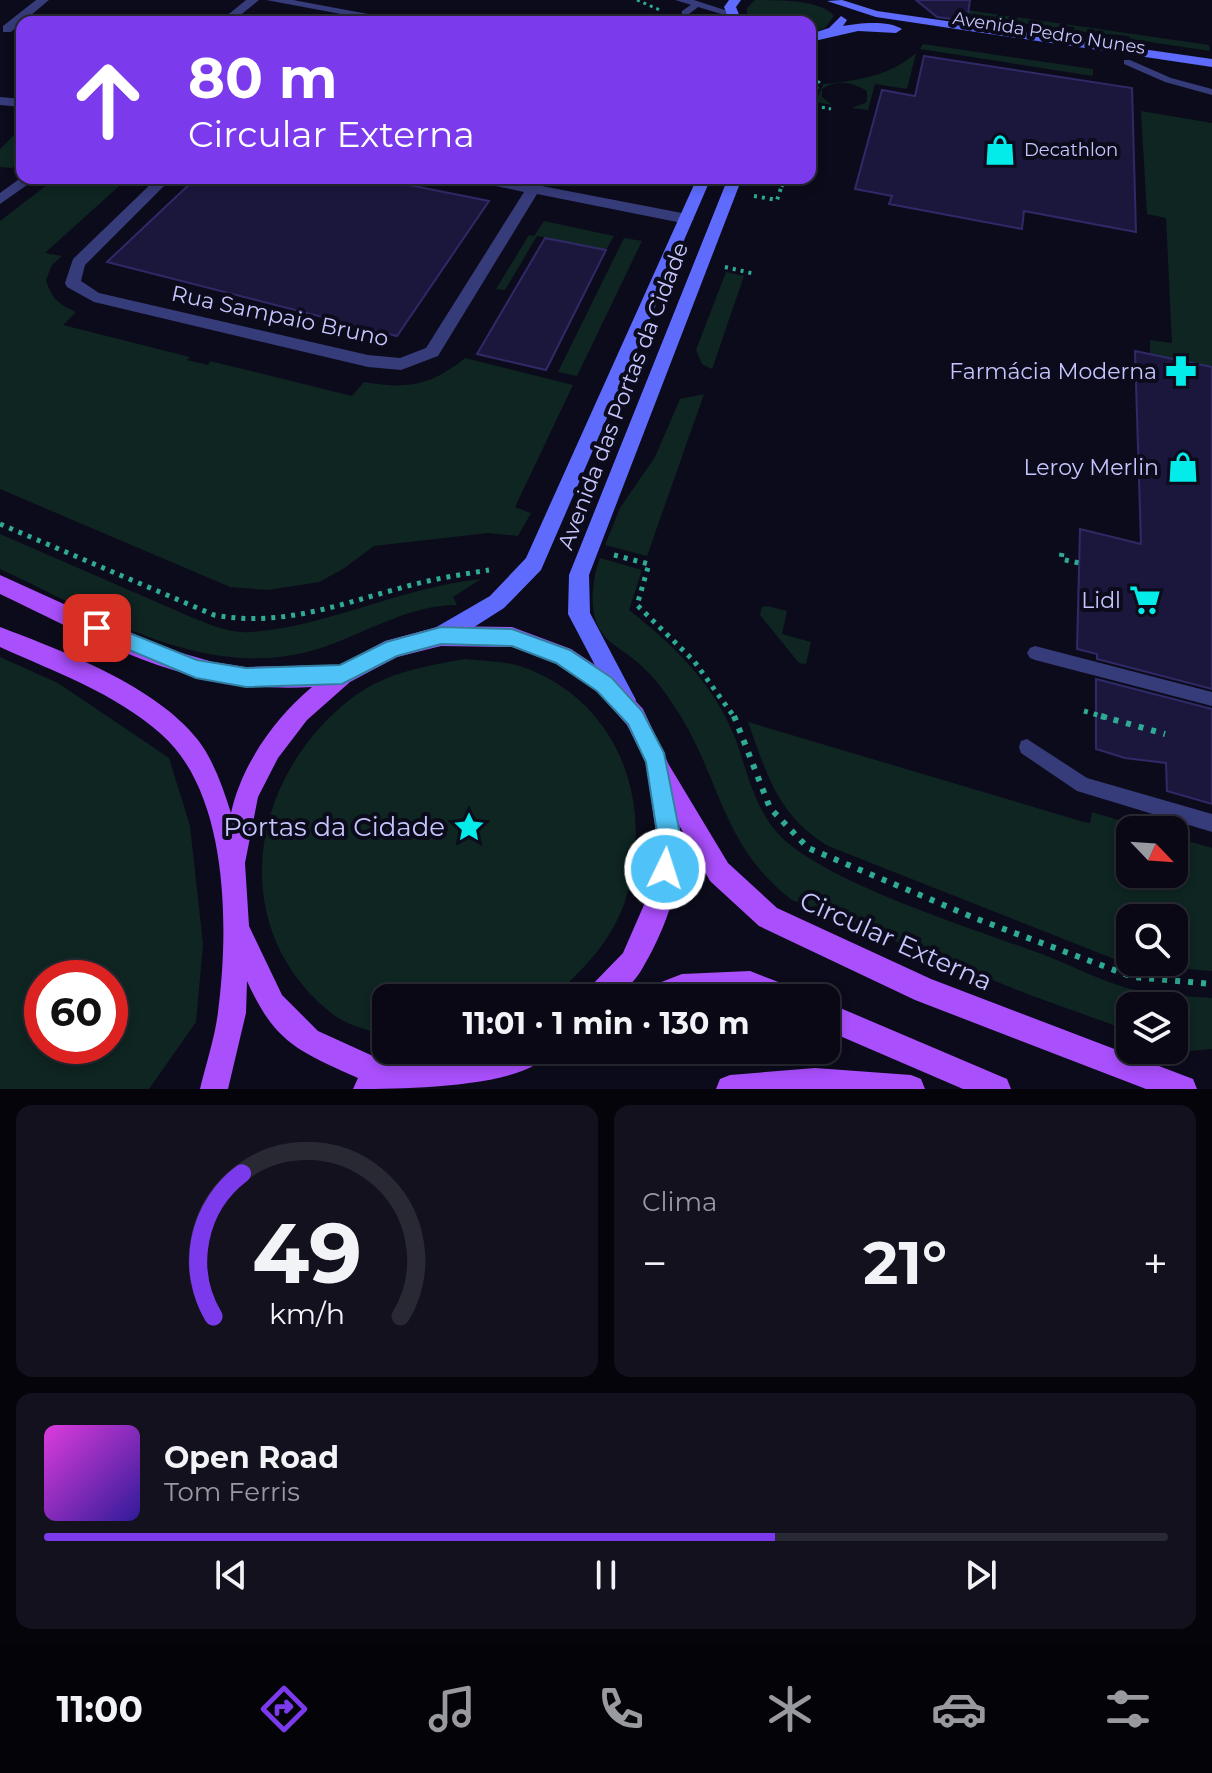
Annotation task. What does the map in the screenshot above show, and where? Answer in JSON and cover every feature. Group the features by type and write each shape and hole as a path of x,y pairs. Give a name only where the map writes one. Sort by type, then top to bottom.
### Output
{"main road":[{"path":"0,584 146,650 196,669 246,678 342,675"},
{"name":"Circular Externa","path":"342,675 393,648 441,636 512,637 563,656 605,684 635,717 719,872 768,917 925,990 1184,1089"},
{"path":"0,637 161,716 190,749 210,791 232,863 236,927 232,1013 214,1089"},
{"path":"232,863 247,795 270,750 299,712 342,675"},
{"path":"612,984 632,962 660,899 669,839 657,760"},
{"path":"236,927 272,1005 308,1041 375,1082 450,1079 508,1064"},
{"path":"840,1022 997,1089"},
{"path":"730,1089 815,1082 911,1089"}],"street":[{"path":"21,16 43,0"},
{"path":"233,16 253,0"},
{"path":"272,0 369,16"},
{"path":"681,0 729,16"},
{"path":"832,0 843,16 833,31"},
{"name":"Avenida Pedro Nunes","path":"832,0 876,14 1212,63"},
{"name":"Avenida Pedro Nunes","path":"816,36 858,27 890,28 1212,76"},
{"path":"0,200 22,184"},
{"name":"Rua Sampaio Bruno","path":"159,184 78,263 73,283 94,297 368,361 401,364 432,352 536,184"},
{"path":"536,184 687,219"},
{"name":"Avenida das Portas da Cidade","path":"441,636 497,602 534,564 702,184"},
{"name":"Avenida das Portas da Cidade","path":"635,717 579,614 579,575 733,184"}],"lane":[{"path":"685,16 698,4"},
{"path":"1127,62 1168,80 1212,92"},
{"path":"1035,653 1212,699"},
{"path":"1189,693 1212,712"},
{"path":"1027,747 1083,785 1212,823"}],"path":[{"path":"637,0 661,10 662,16"},
{"path":"816,107 831,109"},
{"path":"1062,553 1061,559 1079,563"},
{"path":"1084,711 1165,734"}],"green space":[{"path":"755,0 787,1 820,7 834,16 825,28 816,31 816,16 748,16 747,8"},
{"path":"967,10 1209,45 1210,51 1130,39 1129,36 1074,31 1074,27 1064,26 1063,29 966,15"},
{"path":"923,44 1093,69 1093,76 920,49"},
{"path":"916,53 907,89 875,84 868,110 852,108 867,102 867,91 844,83 822,89 822,97 832,105 816,102 823,84 884,72"},
{"path":"1141,111 1212,123 1212,367 1150,354 1150,340 1172,343 1166,218 1147,214"},
{"path":"16,136 16,164 12,168 0,167 0,149"},
{"path":"48,184 121,184 45,253 62,256 52,265 46,280 56,300 76,312 63,325 190,357 187,360 208,365 210,361 352,396 364,382 417,384 440,375 465,358 573,385 515,507 531,513 518,536 488,533 374,546 319,582 268,590 230,587 0,489 0,221"},
{"path":"544,221 614,236 606,250 537,236 505,290 496,289 529,235 534,236"},
{"path":"624,238 642,241 577,376 558,372"},
{"path":"726,272 744,276 712,369 702,364 696,350"},
{"path":"704,394 647,556 605,545 620,508 655,457 680,399"},
{"path":"0,534 191,617 235,631 279,629 423,590 481,579 453,597 457,605 405,614 324,647 281,657 239,658 198,652 157,640 0,569"},
{"path":"600,558 642,570 629,610 677,652 705,684 727,720 761,808 774,829 794,848 859,885 899,902 1115,984 1148,992 1116,992 1116,1026 792,900 768,879 749,856 688,729 664,691 651,675 600,631 595,616 594,582"},
{"path":"762,607 787,611 782,634 811,642 806,664 799,663 760,615"},
{"path":"0,657 58,683 169,758 190,826 203,944 196,1022 149,1089 0,1089"},
{"path":"465,659 520,666 554,682 583,704 605,730 622,760 632,793 636,829 633,865 625,901 612,929 585,966 566,984 372,984 372,1031 335,1016 299,981 276,941 264,897 263,852 273,808 292,766 320,728 368,687 436,664"},
{"path":"748,722 1084,822 1090,823 1092,812 1116,819 1116,888 1188,888 1188,841 1212,848 1212,971 1188,969 1188,904 1116,904 1116,960 828,846 797,821 768,777"},
{"path":"1188,996 1212,998 1212,1049 1190,1051"}],"building":[{"path":"916,0 970,0 967,21 937,17"},
{"name":"Decathlon","path":"924,56 1132,88 1136,232 1024,211 1022,229 889,204 892,196 855,189 882,90 915,96"},
{"path":"190,184 404,184 489,201 397,336 107,262"},
{"path":"545,238 606,250 546,370 477,354"},
{"path":"1135,351 1212,367 1212,689 1097,659 1097,654 1077,649 1080,529 1141,544"},
{"path":"1096,679 1212,709 1212,804 1167,791 1166,763 1125,758 1096,749"}],"place":[{"name":"Decathlon","path":"1000,150"},
{"name":"Farmácia Moderna","path":"1181,371"},
{"name":"Leroy Merlin","path":"1183,467"},
{"name":"Lidl","path":"1145,600"},
{"name":"Portas da Cidade","path":"469,827"}],"route":[{"path":"97,628 196,669 246,678 342,675 393,648 441,636 512,637 563,656 605,684 635,717 657,760 669,839 665,869"}]}
